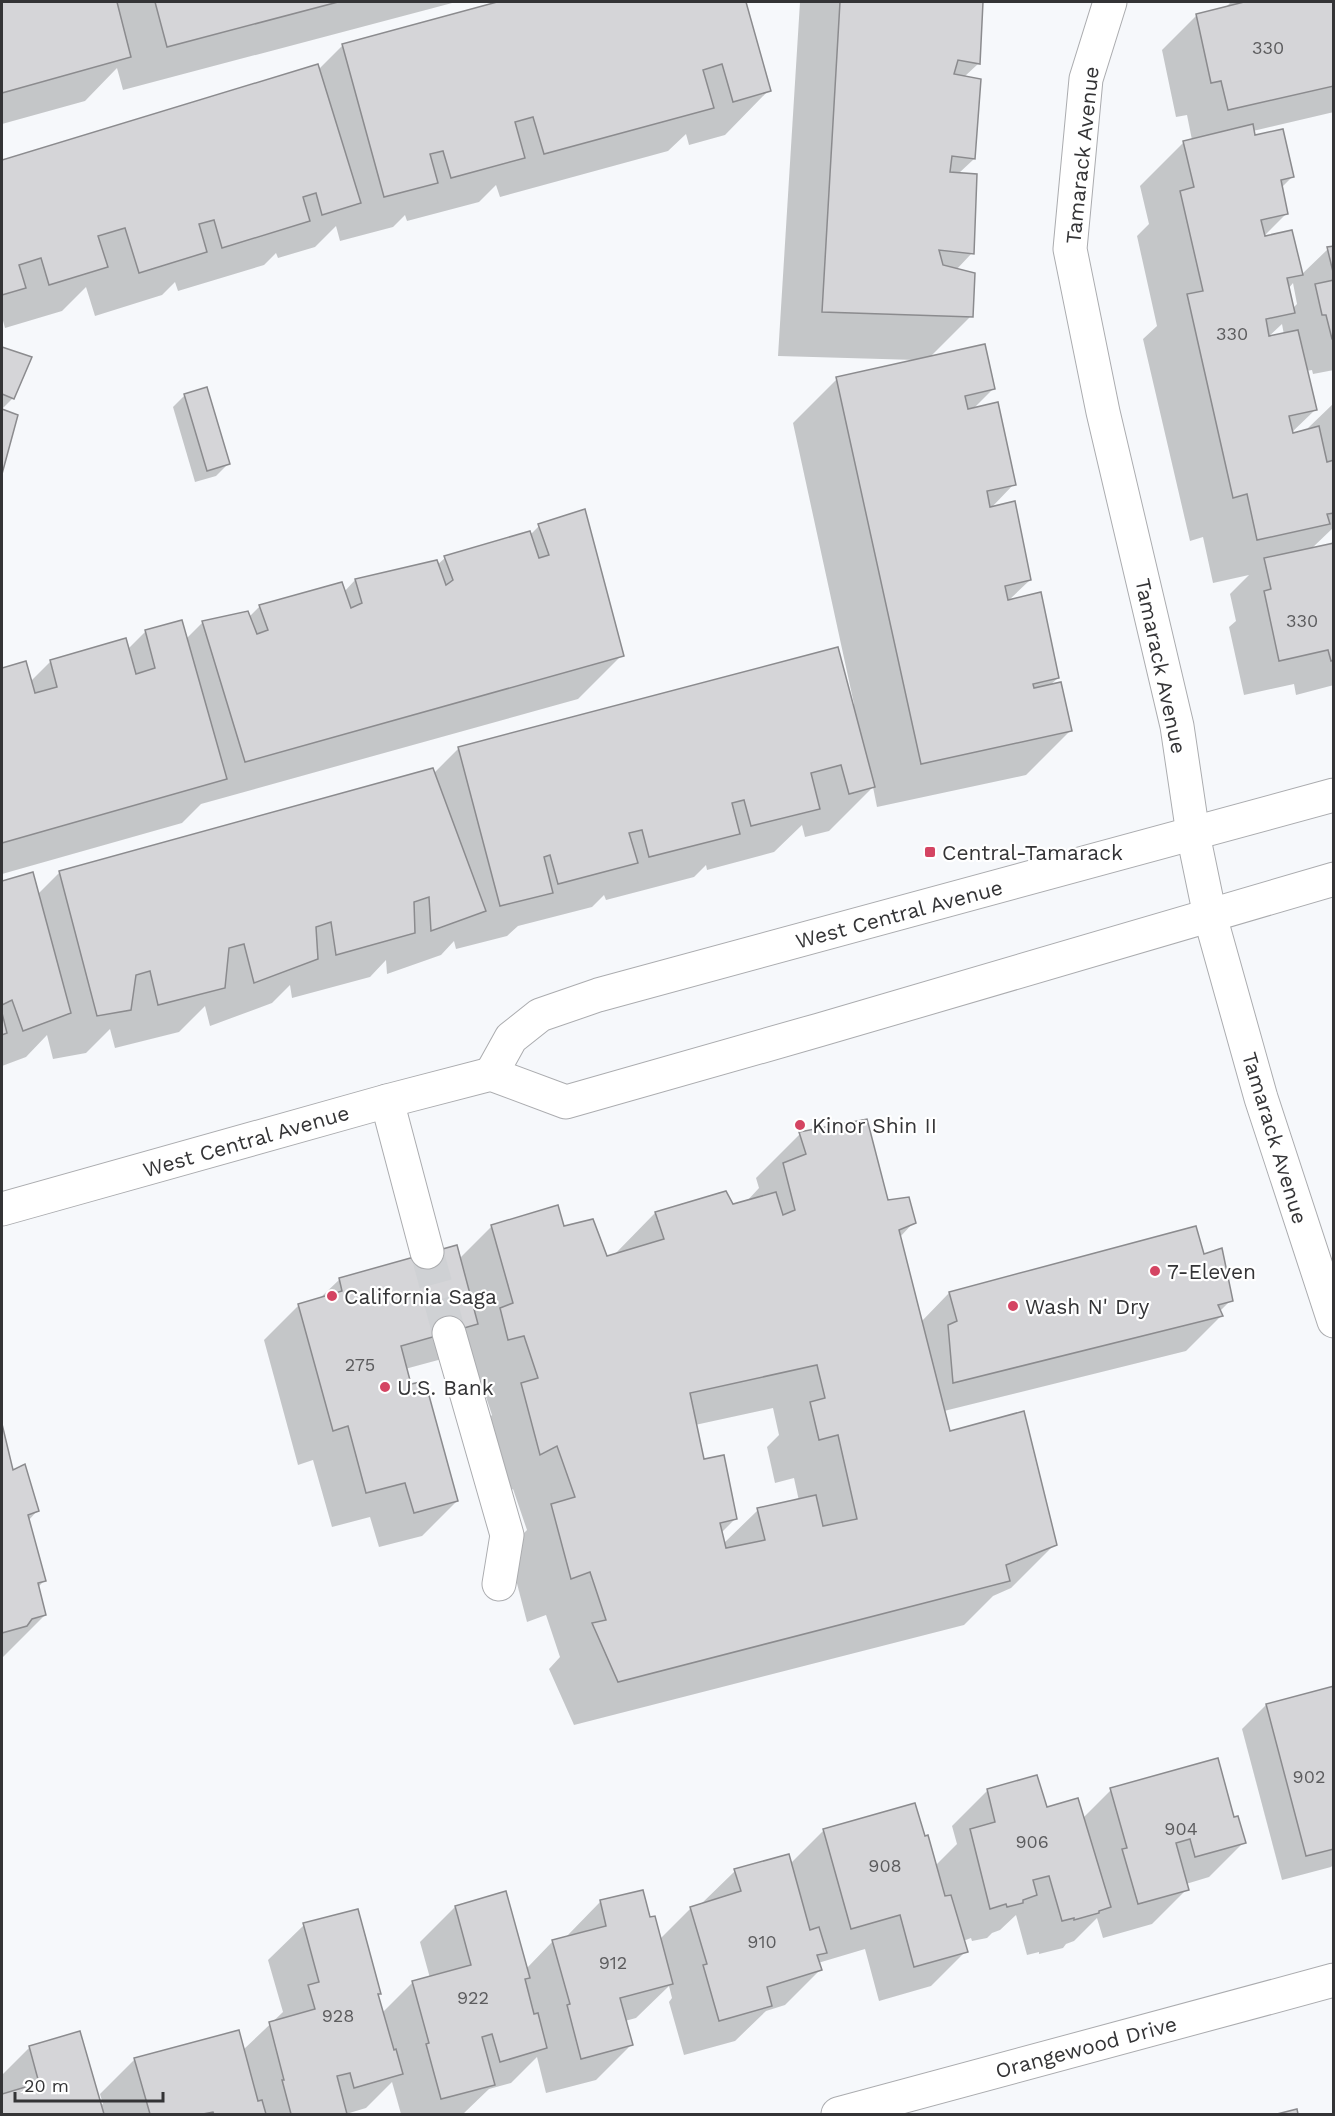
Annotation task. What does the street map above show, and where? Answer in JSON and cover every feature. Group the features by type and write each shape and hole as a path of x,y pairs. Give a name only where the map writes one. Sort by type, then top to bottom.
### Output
{"main road":[{"name":"Tamarack Avenue","path":"1110,2 1086,79 1070,249 1103,412 1177,726 1193,834 1210,916 1261,1098 1334,1321"},
{"name":"West Central Avenue","path":"2,1209 491,1074 511,1038 540,1015 598,995 1334,795"},
{"path":"491,1074 566,1102 1334,879"},
{"path":"387,1101 427,1252"},
{"path":"449,1333 507,1535 500,1584"},
{"name":"Orangewood Drive","path":"838,2115 1334,1980"}],"building":[{"path":"2,2 117,2 131,57 2,93"},
{"path":"155,2 338,2 167,47"},
{"path":"497,2 746,2 771,91 733,102 722,64 703,70 714,108 544,154 533,117 515,122 525,158 451,178 443,151 430,154 438,183 384,197 342,44"},
{"path":"840,2 983,2 980,64 958,60 954,74 981,79 975,159 952,156 950,172 977,174 974,254 939,250 943,265 975,273 973,317 822,312"},
{"path":"1244,2 1334,2 1334,86 1228,110 1221,81 1211,83 1196,14"},
{"path":"318,64 361,203 322,215 316,193 303,197 310,221 222,248 214,220 199,224 207,252 139,273 125,228 98,236 108,267 49,285 41,258 19,265 26,288 2,295 2,160"},
{"path":"1253,124 1255,135 1283,129 1294,177 1281,180 1288,214 1261,220 1265,236 1292,230 1303,275 1287,278 1295,313 1266,319 1269,336 1298,330 1317,410 1289,416 1293,433 1319,426 1327,462 1334,460 1334,513 1327,514 1330,524 1257,540 1247,494 1233,498 1187,294 1203,291 1180,191 1194,187 1183,141"},
{"path":"1334,246 1334,276 1327,247"},
{"path":"1334,280 1334,339 1332,339 1326,315 1322,315 1315,284"},
{"path":"985,344 995,389 965,396 968,409 998,402 1016,485 987,491 990,507 1015,501 1031,580 1005,586 1008,600 1041,592 1059,678 1033,684 1034,688 1061,682 1072,731 921,764 836,377"},
{"path":"2,347 32,357 14,399 2,394"},
{"path":"207,387 230,464 207,471 184,394"},
{"path":"2,409 18,415 2,474"},
{"path":"585,509 624,656 245,762 202,621 248,611 257,634 268,630 259,605 342,582 351,608 362,603 355,579 437,560 446,585 453,580 444,556 530,531 539,558 549,555 538,524"},
{"path":"1334,543 1334,660 1331,661 1328,650 1279,661 1264,591 1271,589 1264,558"},
{"path":"182,620 227,779 2,843 2,668 26,661 35,693 57,687 50,660 126,638 136,674 155,668 145,630"},
{"path":"838,647 875,787 849,794 841,765 811,773 820,809 751,826 744,800 732,803 740,834 649,857 642,830 629,833 638,863 558,884 550,855 544,857 553,893 500,906 458,747"},
{"path":"433,768 486,911 431,931 429,897 414,902 415,933 336,955 331,922 316,927 318,959 254,983 244,944 229,948 225,988 158,1005 150,971 136,975 131,1010 97,1016 59,871"},
{"path":"33,872 71,1013 23,1031 12,1000 2,1005 2,881"},
{"path":"2,1013 7,1033 2,1035"},
{"path":"867,1119 888,1200 909,1197 916,1223 899,1230 950,1431 1024,1411 1057,1545 1006,1565 1010,1581 618,1682 592,1623 606,1620 590,1572 571,1579 551,1504 575,1497 557,1446 540,1455 521,1383 538,1378 524,1336 508,1340 500,1308 513,1303 491,1225 558,1205 564,1226 593,1219 607,1256 664,1239 655,1212 726,1191 733,1204 776,1192 783,1215 795,1210 783,1163 806,1154 799,1132","holes":["817,1365 825,1398 810,1402 819,1440 838,1435 857,1519 823,1526 816,1495 757,1508 765,1540 726,1548 720,1523 737,1519 724,1455 704,1459 690,1393"]},
{"path":"1196,1226 1204,1254 1222,1248 1233,1301 1218,1305 1223,1316 953,1383 948,1325 957,1321 949,1292"},
{"path":"457,1245 478,1324 401,1346 411,1384 425,1381 458,1501 414,1513 405,1483 366,1493 348,1426 333,1431 298,1304 342,1291 339,1278"},
{"path":"2,1424 13,1470 25,1464 39,1511 28,1515 46,1581 38,1583 46,1615 32,1619 27,1626 2,1633"},
{"path":"1334,1686 1334,1849 1306,1856 1266,1704"},
{"path":"1218,1758 1234,1817 1238,1816 1246,1843 1195,1857 1190,1839 1176,1843 1189,1890 1138,1904 1122,1849 1127,1848 1110,1788"},
{"path":"1037,1775 1047,1807 1078,1798 1111,1907 1099,1913 1062,1921 1049,1876 1033,1880 1037,1895 1023,1900 1023,1903 1007,1907 1006,1904 990,1909 970,1829 995,1822 987,1789"},
{"path":"915,1803 925,1836 928,1835 945,1896 951,1895 968,1952 914,1967 900,1915 851,1929 823,1829"},
{"path":"789,1854 810,1930 819,1927 827,1953 817,1955 822,1970 767,1987 772,2006 719,2021 703,1965 707,1964 690,1907 741,1891 734,1869"},
{"path":"643,1890 650,1917 655,1916 673,1984 620,1998 633,2045 581,2059 567,2005 570,2004 552,1940 606,1926 600,1900"},
{"path":"506,1891 530,1978 525,1979 534,2014 538,2013 547,2048 500,2062 492,2034 482,2037 495,2085 441,2099 412,1981 471,1965 455,1906"},
{"path":"358,1909 381,1994 378,1994 403,2074 354,2088 350,2073 337,2076 347,2114 291,2114 269,2022 315,2009 308,1985 319,1982 303,1923"},
{"path":"239,2030 258,2101 262,2100 266,2114 214,2114 213,2112 150,2114 134,2058"},
{"path":"80,2031 104,2114 2,2114 2,2094 39,2083 29,2046"},
{"path":"1297,2109 1298,2114 1277,2114"}],"tunnel":[{"path":"427,1252 449,1333"}],"place":[{"name":"Central-Tamarack","path":"930,852"},
{"name":"Kinor Shin II","path":"800,1125"},
{"name":"7-Eleven","path":"1155,1271"},
{"name":"California Saga","path":"332,1296"},
{"name":"Wash N' Dry","path":"1013,1306"},
{"name":"U.S. Bank","path":"385,1387"}]}
